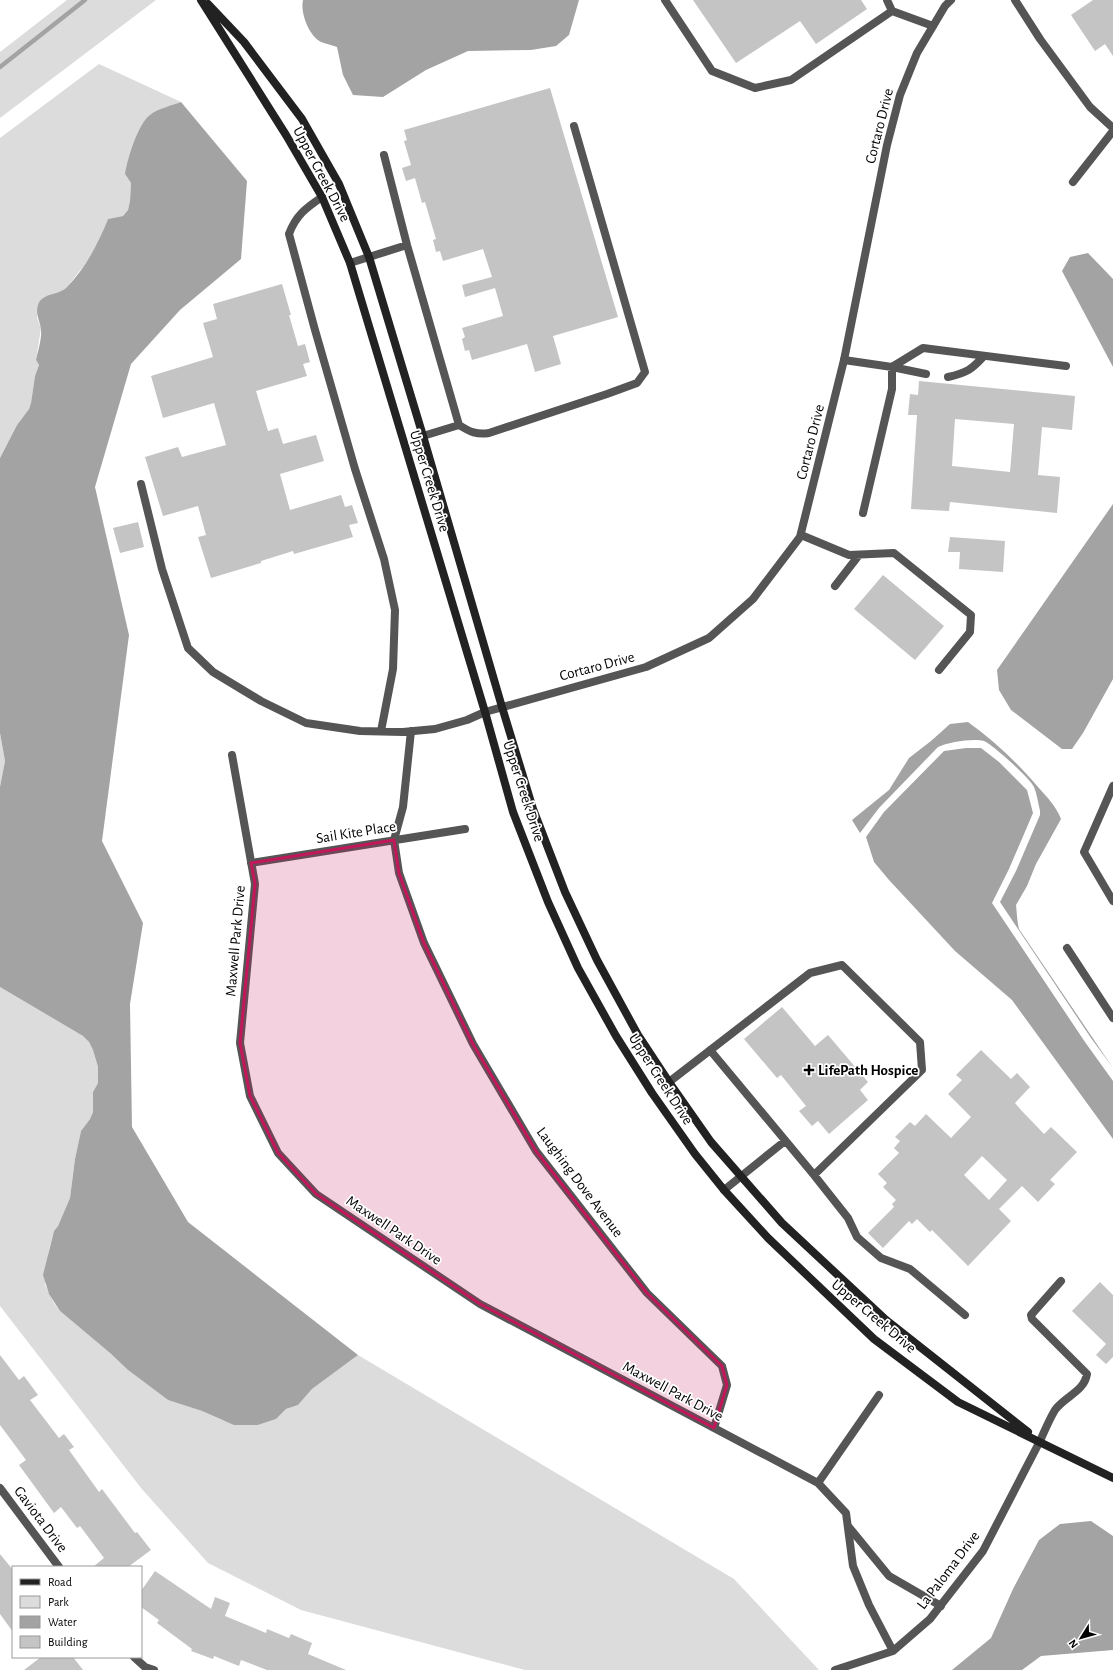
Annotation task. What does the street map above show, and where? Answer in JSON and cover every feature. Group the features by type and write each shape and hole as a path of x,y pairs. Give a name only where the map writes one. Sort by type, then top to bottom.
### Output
{"street":[{"name":"Upper Creek Drive","path":"203,0 286,135 322,198 350,263 485,712 513,812 548,902 578,968 616,1036 652,1093 695,1154 724,1190 768,1238 874,1339 958,1402 1113,1478"},
{"name":"Upper Creek Drive","path":"203,0 244,42 302,119 339,184 369,257 533,809 565,892 597,960 638,1035 668,1082 711,1142 782,1223 886,1320 1040,1441"},
{"path":"665,0 712,71 755,88 791,80 892,10"},
{"path":"886,0 892,10 933,26"},
{"name":"Cortaro Drive","path":"141,484 162,569 188,648 212,672 262,701 306,722 360,730 411,731 435,729 467,720 485,712 502,707 646,667 709,638 754,599 801,535 844,360 887,144 900,95 917,53 945,6 951,0"},
{"path":"1015,0 1040,39 1090,107 1113,129 1073,182"},
{"path":"384,155 407,245 459,425 469,432 480,434 489,433 637,383 645,372 574,126"},
{"path":"322,198 304,209 294,222 289,234 355,469 384,559 394,610 393,669 381,731"},
{"path":"350,263 407,245"},
{"path":"892,367 923,348 1066,366"},
{"path":"948,377 963,374 969,371 984,356"},
{"path":"844,360 926,374"},
{"path":"863,513 892,389 892,367"},
{"path":"423,436 459,425"},
{"path":"801,535 849,555 894,553 971,615 970,632 939,670"},
{"path":"835,586 859,555"},
{"path":"394,840 403,807 411,731"},
{"name":"Maxwell Park Drive","path":"232,755 255,884 240,1042 250,1096 278,1153 316,1194 480,1304 818,1483 846,1513 853,1566 869,1605 893,1651"},
{"path":"1113,786 1084,852 1113,901"},
{"name":"Sail Kite Place","path":"251,863 465,829"},
{"name":"Laughing Dove Avenue","path":"394,840 399,873 424,943 473,1044 536,1151 647,1293 722,1366 727,1385 714,1428"},
{"path":"1067,948 1113,1018"},
{"path":"668,1082 810,972 842,965 920,1042 922,1070 814,1174"},
{"path":"710,1050 814,1174 848,1218 857,1237 881,1258 910,1269 965,1315"},
{"path":"724,1190 785,1141"},
{"name":"La Paloma Drive","path":"835,1670 893,1651 930,1619 983,1551 1056,1409 1084,1384 1087,1374 1032,1319 1031,1316 1061,1281"},
{"path":"818,1483 879,1395"},
{"name":"Gaviota Drive","path":"0,1488 58,1566"},
{"name":"Maxwell Park Drive","path":"848,1525 889,1576 941,1606"},
{"path":"135,1658 145,1667 154,1670"}],"highlighted area":[{"path":"394,840 399,873 424,943 473,1044 536,1151 647,1293 722,1366 727,1385 714,1428 480,1304 316,1194 278,1153 250,1096 240,1043 255,884 251,863"}],"green space":[{"path":"67,0 156,0 0,118 0,52"},
{"path":"99,64 181,102 150,115 141,126 131,151 125,174 131,183 128,210 123,216 108,219 98,243 86,263 67,287 61,292 54,293 38,306 37,318 41,328 36,360 39,365 35,376 31,403 29,409 17,425 0,458 0,138"},
{"path":"0,733 5,761 0,787"},
{"path":"0,987 83,1036 89,1042 93,1050 98,1067 98,1083 93,1092 93,1112 90,1119 81,1131 75,1159 70,1198 58,1226 54,1231 49,1249 45,1285 60,1311 128,1370 168,1400 202,1411 222,1420 258,1425 276,1419 286,1409 298,1405 312,1389 358,1355 734,1579 819,1670 525,1670 301,1610 208,1563 141,1488 0,1306"}],"water":[{"path":"303,0 579,0 569,35 556,46 531,50 468,51 426,70 383,97 353,95 343,75 337,47 321,42 309,30 304,17 302,5"},
{"path":"181,102 247,181 241,259 180,310 131,364 95,487 129,635 102,841 143,923 130,1004 132,1127 188,1222 358,1355 312,1389 298,1405 286,1409 276,1419 258,1425 234,1425 202,1411 168,1400 128,1370 60,1311 49,1294 43,1275 54,1231 58,1226 70,1198 75,1159 81,1131 90,1119 93,1112 93,1092 98,1083 98,1067 93,1050 89,1042 83,1036 0,987 0,787 5,761 0,733 0,458 17,425 29,409 31,403 35,376 39,365 36,360 41,333 37,314 37,308 40,301 47,296 63,290 73,281 90,256 108,219 123,216 128,210 131,183 125,174 137,133 150,115 165,107"},
{"path":"1088,253 1113,279 1113,367 1062,271 1070,257"},
{"path":"1113,504 1113,679 1083,733 1072,749 1062,749 1011,710 999,690 997,670"},
{"path":"968,722 996,744 1022,769 1051,802 1061,819 1036,864 1027,886 1016,905 1018,926 1113,1068 1091,1038 1000,902 1016,871 1040,815 1034,787 1011,762 995,748 980,740 968,740 942,745 938,747 879,808 860,833 852,820 889,790 909,758 950,724"},
{"path":"966,748 981,748 999,762 1027,790 1033,813 1009,869 992,903 1085,1042 1113,1081 1113,1139 1012,1000 955,951 874,862 866,837 884,812 944,751"},
{"path":"1091,1521 1113,1536 1113,1650 1041,1656 1022,1670 952,1670 991,1638 1013,1589 1039,1540 1060,1524"}],"building":[{"path":"693,0 861,0 867,9 816,44 800,21 736,63"},
{"path":"1093,0 1113,0 1113,56 1105,44 1095,51 1071,15"},
{"path":"550,88 618,317 553,336 561,364 535,372 527,344 472,360 469,350 465,351 462,339 465,337 462,328 503,316 495,288 465,297 462,285 492,277 483,249 443,261 440,251 436,252 433,240 436,239 425,202 422,203 415,178 406,181 402,168 411,165 404,141 407,140 404,130"},
{"path":"282,284 298,346 305,344 310,362 303,364 307,376 256,391 268,431 278,428 283,444 316,435 324,461 280,474 290,510 341,495 345,507 352,505 358,523 349,525 353,537 294,554 293,551 261,561 261,563 211,578 198,537 206,535 198,506 163,516 145,457 178,447 182,457 226,445 214,403 163,418 151,376 213,357 203,323 217,319 213,304"},
{"path":"919,381 1075,396 1072,430 1042,427 1038,475 1060,477 1057,513 950,502 949,511 911,509 917,415 908,415 910,394 918,395","holes":["955,419 1014,424 1010,472 952,466"]},
{"path":"138,522 144,547 120,553 113,528"},
{"path":"950,537 1005,541 1003,572 959,569 960,552 948,552"},
{"path":"883,575 944,626 915,660 854,609"},
{"path":"782,1007 815,1046 828,1035 868,1082 860,1090 868,1100 829,1134 818,1121 812,1126 799,1111 806,1106 781,1075 777,1078 744,1039"},
{"path":"981,1050 1011,1079 1017,1073 1030,1087 1015,1103 1021,1110 1044,1134 1051,1127 1077,1152 1050,1180 1055,1184 1038,1202 1022,1186 999,1209 1011,1221 968,1266 932,1230 930,1232 917,1219 912,1224 909,1221 883,1248 868,1233 894,1207 892,1204 896,1200 883,1187 887,1183 878,1174 899,1153 894,1148 900,1141 895,1137 910,1122 915,1126 926,1114 951,1138 971,1117 948,1094 962,1080 956,1075","holes":["982,1156 1007,1180 989,1200 964,1175"]},
{"path":"1100,1282 1113,1295 1113,1357 1106,1364 1096,1355 1106,1344 1072,1311"},
{"path":"0,1355 19,1380 24,1376 38,1395 30,1400 59,1438 64,1434 74,1447 69,1450 99,1492 102,1489 135,1533 137,1532 151,1550 129,1566 94,1566 104,1558 80,1526 77,1528 61,1507 54,1513 19,1465 26,1460 0,1425"},
{"path":"0,1554 12,1569 12,1631 0,1614"},
{"path":"155,1571 211,1609 215,1597 230,1603 225,1616 266,1633 267,1629 289,1638 291,1634 312,1643 308,1654 346,1670 267,1670 241,1660 239,1666 214,1656 213,1659 191,1651 192,1649 157,1623 159,1620 142,1608 142,1590"},
{"path":"40,1658 74,1658 83,1670 24,1670"}],"waterway":[{"path":"0,67 85,0"}],"place":[{"name":"LifePath Hospice","path":"809,1070"}]}
